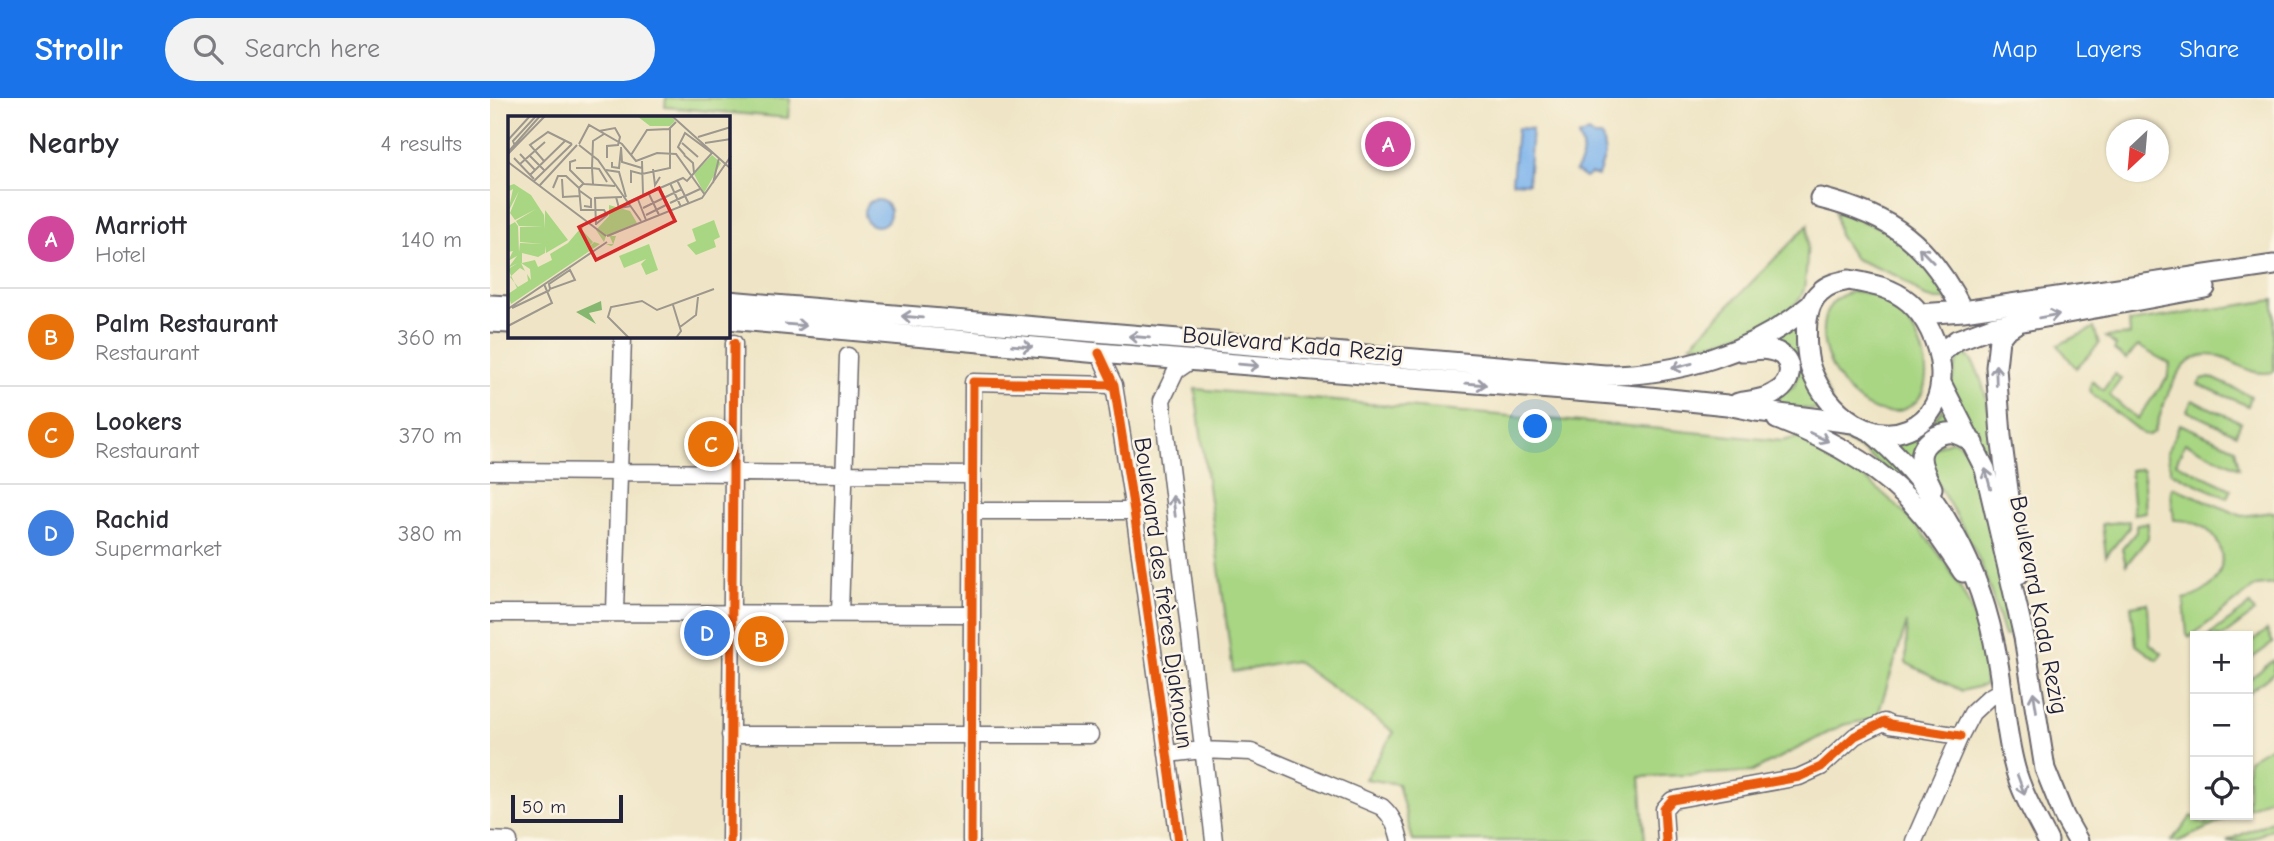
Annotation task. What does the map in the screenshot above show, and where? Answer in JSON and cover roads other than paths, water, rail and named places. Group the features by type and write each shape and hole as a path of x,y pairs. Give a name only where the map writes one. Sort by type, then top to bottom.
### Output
{"main road":[{"path":"1820,198 1854,207 1895,227 1935,264 1963,311"},
{"path":"1940,353 1957,340 1976,331 2227,278 2274,265"},
{"path":"1920,314 2227,278 2274,278"},
{"name":"Boulevard Kada Rezig","path":"730,301 1605,375 1658,372 1730,353 1782,327 1810,306 1819,292 1832,284 1849,280 1892,290 1920,314 1940,353 1941,383 1933,408 1912,428 1895,434 1727,405 1099,353 730,318"},
{"path":"490,305 508,306"},
{"path":"1810,306 1806,340 1810,365 1832,403 1900,459 1943,511"},
{"path":"490,322 508,323"},
{"path":"2018,322 1999,339 1996,367 2001,436 2019,564 2024,637"},
{"path":"1727,405 1775,394 1785,386 1790,377 1790,365 1781,354 1769,350 1730,353"},
{"name":"Boulevard Kada Rezig","path":"1941,383 1985,469 2024,637 2045,769 2064,816 2078,841"},
{"path":"1756,411 1817,436 1863,462 1886,479 1921,512 1981,598"},
{"path":"1943,511 1921,461 1922,453 1933,438 1948,433 1957,434 1974,443"},
{"name":"Boulevard Kada Rezig","path":"1943,511 1970,564 1989,622 2015,769 2026,800 2048,841"}],"street":[{"path":"615,612 622,338"},
{"path":"730,841 734,343"},
{"name":"Boulevard des frères Djaknoun","path":"1099,353 1114,385 1180,841"},
{"path":"840,614 848,356"},
{"name":"Boulevard des frères Djaknoun","path":"1192,360 1176,371 1162,400 1214,841"},
{"path":"971,841 973,382 1114,385"},
{"path":"490,471 972,475"},
{"path":"972,511 1134,511"},
{"path":"490,613 971,614"},
{"path":"1914,841 1960,736 1977,707 2002,690"},
{"path":"1666,841 1664,809 1672,800 1799,777 1821,767 1855,736 1884,722 1960,736"},
{"path":"730,735 1090,736"},
{"path":"1168,754 1202,750 1251,752 1382,807 1391,815 1397,827 1399,841"},
{"path":"490,840 509,841"}],"water":[{"path":"1517,128 1532,129 1528,183 1512,182"},
{"path":"1588,132 1594,137 1602,137 1605,155 1598,176 1591,174 1585,178 1575,171 1582,154 1578,137"},
{"path":"877,200 886,204 890,213 886,222 877,226 868,222 864,213 868,204"}],"place":[{"name":"Marriott","path":"1388,144"},
{"name":"Lookers","path":"711,444"},
{"name":"Rachid","path":"707,633"},
{"name":"Palm Restaurant","path":"761,639"}]}
